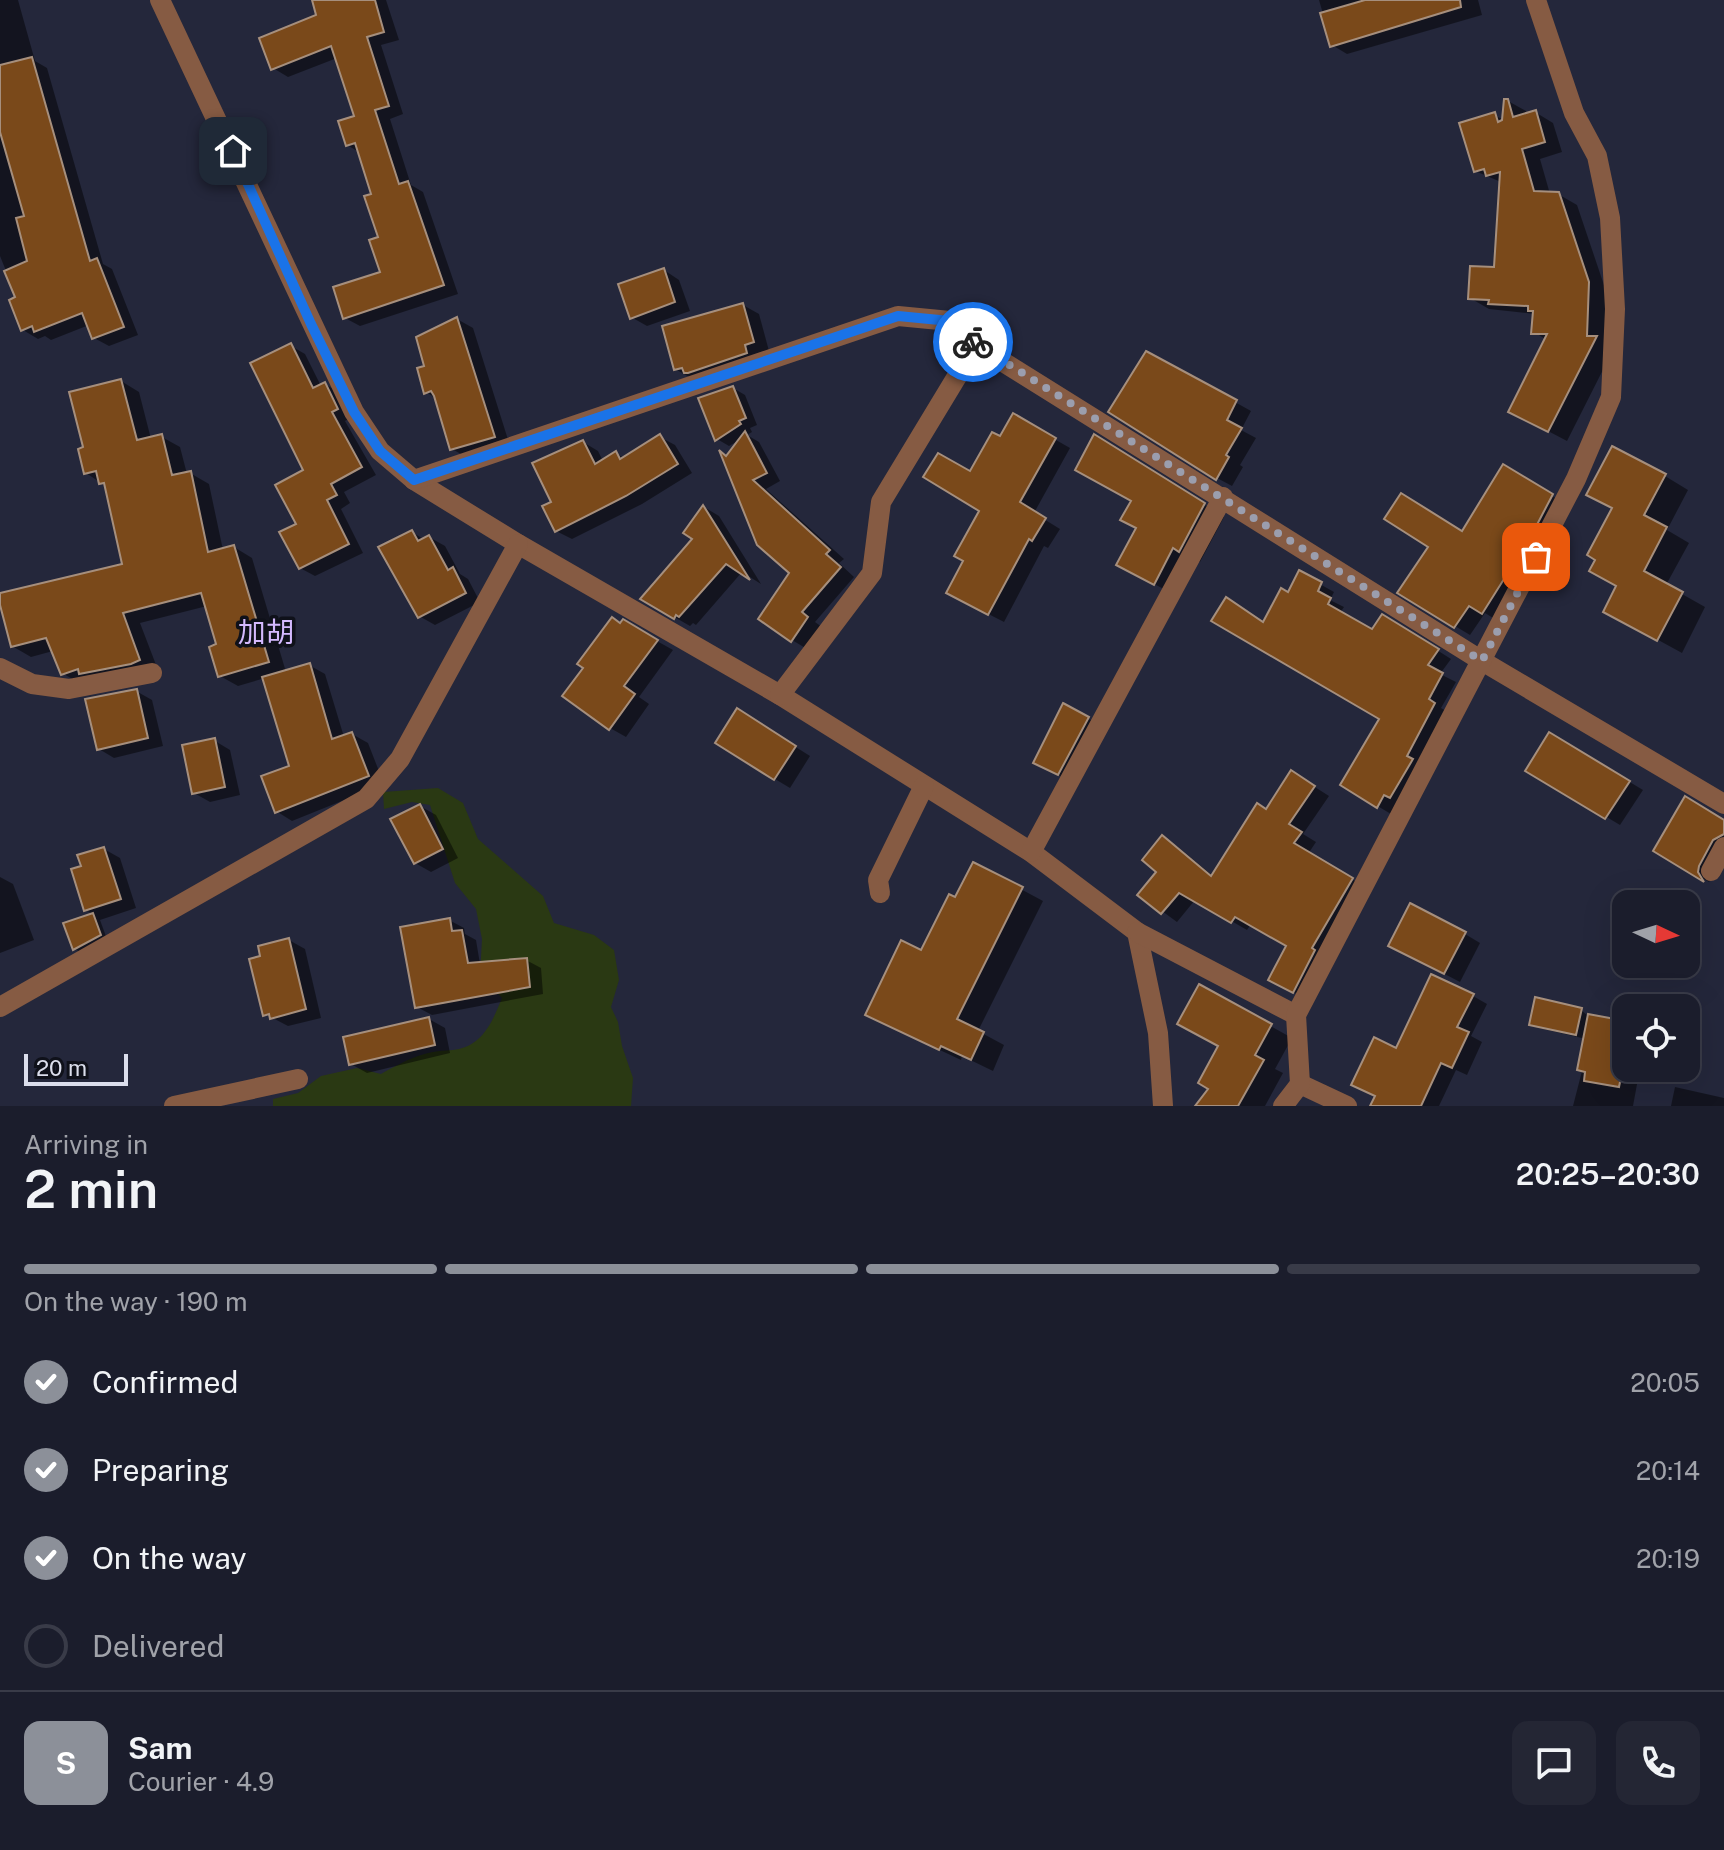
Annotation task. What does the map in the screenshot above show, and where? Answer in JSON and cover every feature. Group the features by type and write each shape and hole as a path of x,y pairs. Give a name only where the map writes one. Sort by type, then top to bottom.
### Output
{"street":[{"path":"160,0 354,412 380,451 414,480 518,544 780,695 1031,852 1137,932 1296,1015"},
{"path":"1283,1106 1300,1084 1296,1015 1576,479 1611,397 1615,309 1610,218 1597,156 1574,113 1536,0"},
{"path":"414,480 898,316 950,321 976,345 1482,661 1724,804"},
{"path":"780,695 872,573 881,502 976,345"},
{"path":"1031,852 1223,497"},
{"path":"0,1007 366,799 400,759 518,544"},
{"path":"0,668 32,684 69,689 152,673"},
{"path":"880,893 878,880 924,786"},
{"path":"1711,871 1724,847"},
{"path":"1137,932 1158,1033 1163,1106"},
{"path":"174,1106 298,1079"},
{"path":"1300,1084 1347,1106"}],"green space":[{"path":"438,788 463,803 478,839 543,896 554,923 594,935 614,950 619,980 611,1007 633,1078 631,1106 273,1106 273,1099 298,1093 321,1076 357,1068 381,1074 420,1055 468,1046 481,1036 491,1022 502,998 480,975 482,939 476,909 455,883 430,805 412,802 384,809 383,792"}],"building":[{"path":"312,0 375,0 384,32 367,37 389,106 375,110 399,184 408,181 444,285 343,319 333,287 380,272 369,240 378,237 364,196 371,194 355,143 346,146 338,121 354,116 331,46 271,70 259,38 316,15"},
{"path":"1365,0 1460,0 1461,7 1330,47 1320,13"},
{"path":"32,57 90,261 97,258 124,327 92,339 82,313 34,332 32,326 21,331 9,300 15,297 4,271 27,261 16,218 24,216 0,132 0,65"},
{"path":"1504,99 1508,99 1513,117 1536,110 1545,142 1522,149 1534,191 1559,192 1589,282 1587,336 1597,336 1548,432 1508,412 1547,334 1531,334 1533,311 1528,311 1528,306 1488,304 1489,300 1468,299 1470,266 1494,267 1500,172 1486,176 1484,169 1474,172 1459,123 1495,112 1498,122 1502,120"},
{"path":"664,268 675,302 630,319 618,284"},
{"path":"743,303 754,342 745,345 747,353 688,373 684,373 682,368 674,370 662,326"},
{"path":"457,317 495,437 450,450 434,396 431,391 424,394 417,368 424,366 416,337"},
{"path":"291,343 313,388 325,382 338,409 332,412 362,467 331,484 337,495 327,500 349,544 299,569 279,532 296,524 275,485 303,470 250,363"},
{"path":"1146,351 1237,400 1227,420 1242,428 1216,480 1108,412"},
{"path":"121,379 137,440 162,434 172,475 191,471 208,552 234,545 269,662 218,677 209,647 216,644 201,593 123,613 140,660 131,664 79,674 78,669 61,675 46,638 11,647 0,593 122,564 104,483 99,484 96,471 84,474 78,449 83,447 69,392"},
{"path":"733,386 746,418 715,441 698,398"},
{"path":"1013,413 1056,438 1020,502 1046,518 1032,541 1029,539 988,615 946,593 963,561 954,556 979,511 923,477 938,453 970,471 992,432 1000,436"},
{"path":"745,431 767,473 753,480 830,550 826,554 841,567 802,612 808,617 791,642 758,619 789,573 757,545 719,450 726,456"},
{"path":"660,434 678,464 626,496 555,532 542,506 551,502 532,463 583,440 595,464 616,451 620,459"},
{"path":"1094,434 1205,503 1179,552 1173,548 1154,585 1116,565 1136,528 1120,520 1131,501 1075,470"},
{"path":"1612,446 1666,474 1644,515 1667,527 1644,571 1683,592 1657,641 1603,612 1616,586 1589,571 1595,560 1587,555 1612,508 1586,495"},
{"path":"1503,464 1553,494 1518,561 1482,614 1469,606 1454,628 1397,593 1428,547 1384,519 1401,493 1462,531"},
{"path":"703,505 750,580 726,564 674,619 640,599 692,539 683,533"},
{"path":"412,530 418,541 429,535 448,570 453,567 466,593 418,618 378,547"},
{"path":"1299,570 1322,582 1318,591 1331,598 1328,604 1372,629 1382,614 1439,649 1428,665 1443,673 1429,699 1435,703 1407,756 1413,759 1390,798 1384,795 1377,808 1340,785 1379,719 1211,621 1226,597 1263,622 1281,588 1288,592"},
{"path":"612,617 620,623 623,619 658,640 624,686 635,694 609,730 562,696 583,668 577,664"},
{"path":"310,663 332,739 352,732 369,776 275,813 261,776 289,766 262,677"},
{"path":"137,689 148,738 97,750 85,699"},
{"path":"1063,703 1089,717 1058,775 1033,763"},
{"path":"737,708 796,746 774,780 715,743"},
{"path":"1549,732 1630,781 1605,819 1525,771"},
{"path":"215,738 225,787 192,794 182,745"},
{"path":"1291,770 1315,786 1289,824 1302,832 1294,843 1353,878 1312,948 1315,950 1293,993 1268,980 1286,946 1235,917 1231,923 1179,893 1161,914 1137,895 1156,872 1142,860 1162,835 1211,876 1257,803 1266,809"},
{"path":"1685,796 1724,820 1724,834 1713,840 1699,866 1698,872 1704,882 1653,851"},
{"path":"420,804 443,849 414,864 390,819"},
{"path":"104,847 121,899 84,911 71,869 81,866 77,855"},
{"path":"973,862 1023,887 957,1019 984,1032 971,1060 941,1046 939,1050 865,1015 901,940 921,950 949,894 955,897"},
{"path":"1410,903 1466,932 1444,974 1388,946"},
{"path":"93,913 101,935 73,950 63,923"},
{"path":"450,918 452,931 462,930 468,963 527,958 530,987 415,1008 400,927"},
{"path":"289,938 306,1009 270,1019 269,1014 263,1016 249,959 260,956 258,946"},
{"path":"1431,974 1474,994 1457,1027 1469,1032 1452,1068 1441,1063 1421,1106 1370,1106 1375,1096 1351,1085 1374,1037 1396,1048"},
{"path":"1199,984 1272,1024 1255,1055 1264,1060 1238,1106 1195,1106 1208,1089 1198,1083 1218,1046 1177,1024"},
{"path":"1535,997 1582,1008 1576,1035 1529,1025"},
{"path":"1588,1014 1612,1018 1612,1082 1620,1082 1619,1087 1584,1081 1585,1072 1577,1070"},
{"path":"429,1017 435,1045 349,1065 343,1037"}],"way so far":[{"path":"973,342 1482,661 1536,557"}],"district":[{"name":"加胡","path":"266,631"}],"route":[{"path":"233,151 354,412 380,451 414,480 898,316 950,321 973,342"}]}
